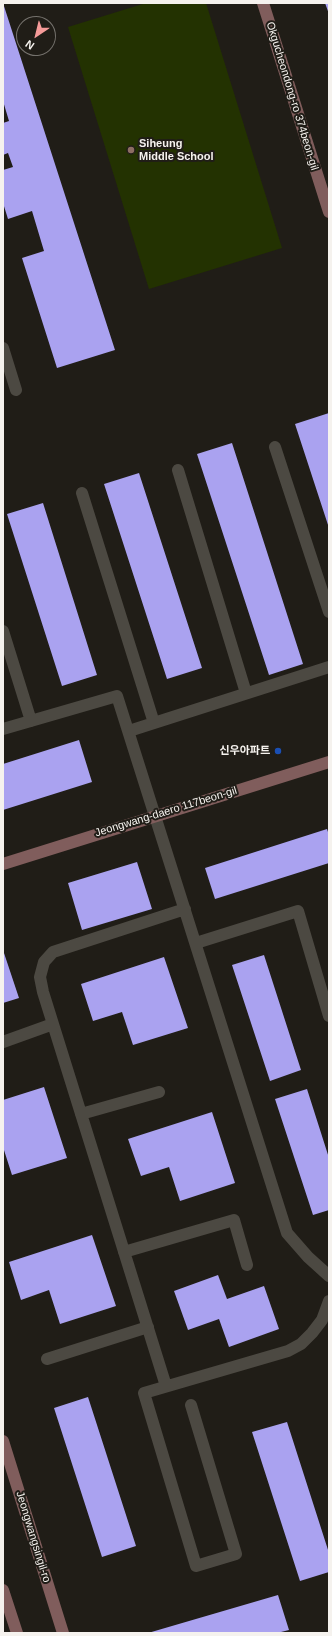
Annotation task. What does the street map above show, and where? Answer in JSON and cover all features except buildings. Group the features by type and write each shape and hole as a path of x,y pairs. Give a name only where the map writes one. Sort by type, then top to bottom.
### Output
{"street":[{"name":"Okgucheondong-ro 374beon-gil","path":"263,3 329,212"},
{"name":"Jeongwang-daero 117beon-gil","path":"3,864 155,815 329,762"},
{"name":"Jeongwangsingil-ro","path":"3,1441 63,1633"},
{"path":"3,1590 17,1633"}],"lane":[{"path":"3,348 16,390"},
{"path":"275,447 329,612"},
{"path":"178,470 246,693"},
{"path":"82,493 154,723"},
{"path":"3,631 30,721"},
{"path":"128,731 329,667"},
{"path":"3,729 117,696 288,1233 308,1257 329,1276"},
{"path":"166,1386 53,1024 40,977 44,962 53,952 185,910"},
{"path":"196,943 298,911 329,1016"},
{"path":"3,1042 53,1024"},
{"path":"81,1114 159,1092"},
{"path":"124,1252 234,1220 247,1265"},
{"path":"191,1405 236,1554 196,1566 144,1393 288,1351 301,1344 312,1333 322,1320 329,1301"},
{"path":"47,1359 148,1327"}],"green space":[{"path":"146,3 206,3 282,248 149,289 68,27"}],"place":[{"name":"Siheung Middle School","path":"131,150"},
{"name":"신우아파트","path":"278,751"}]}
